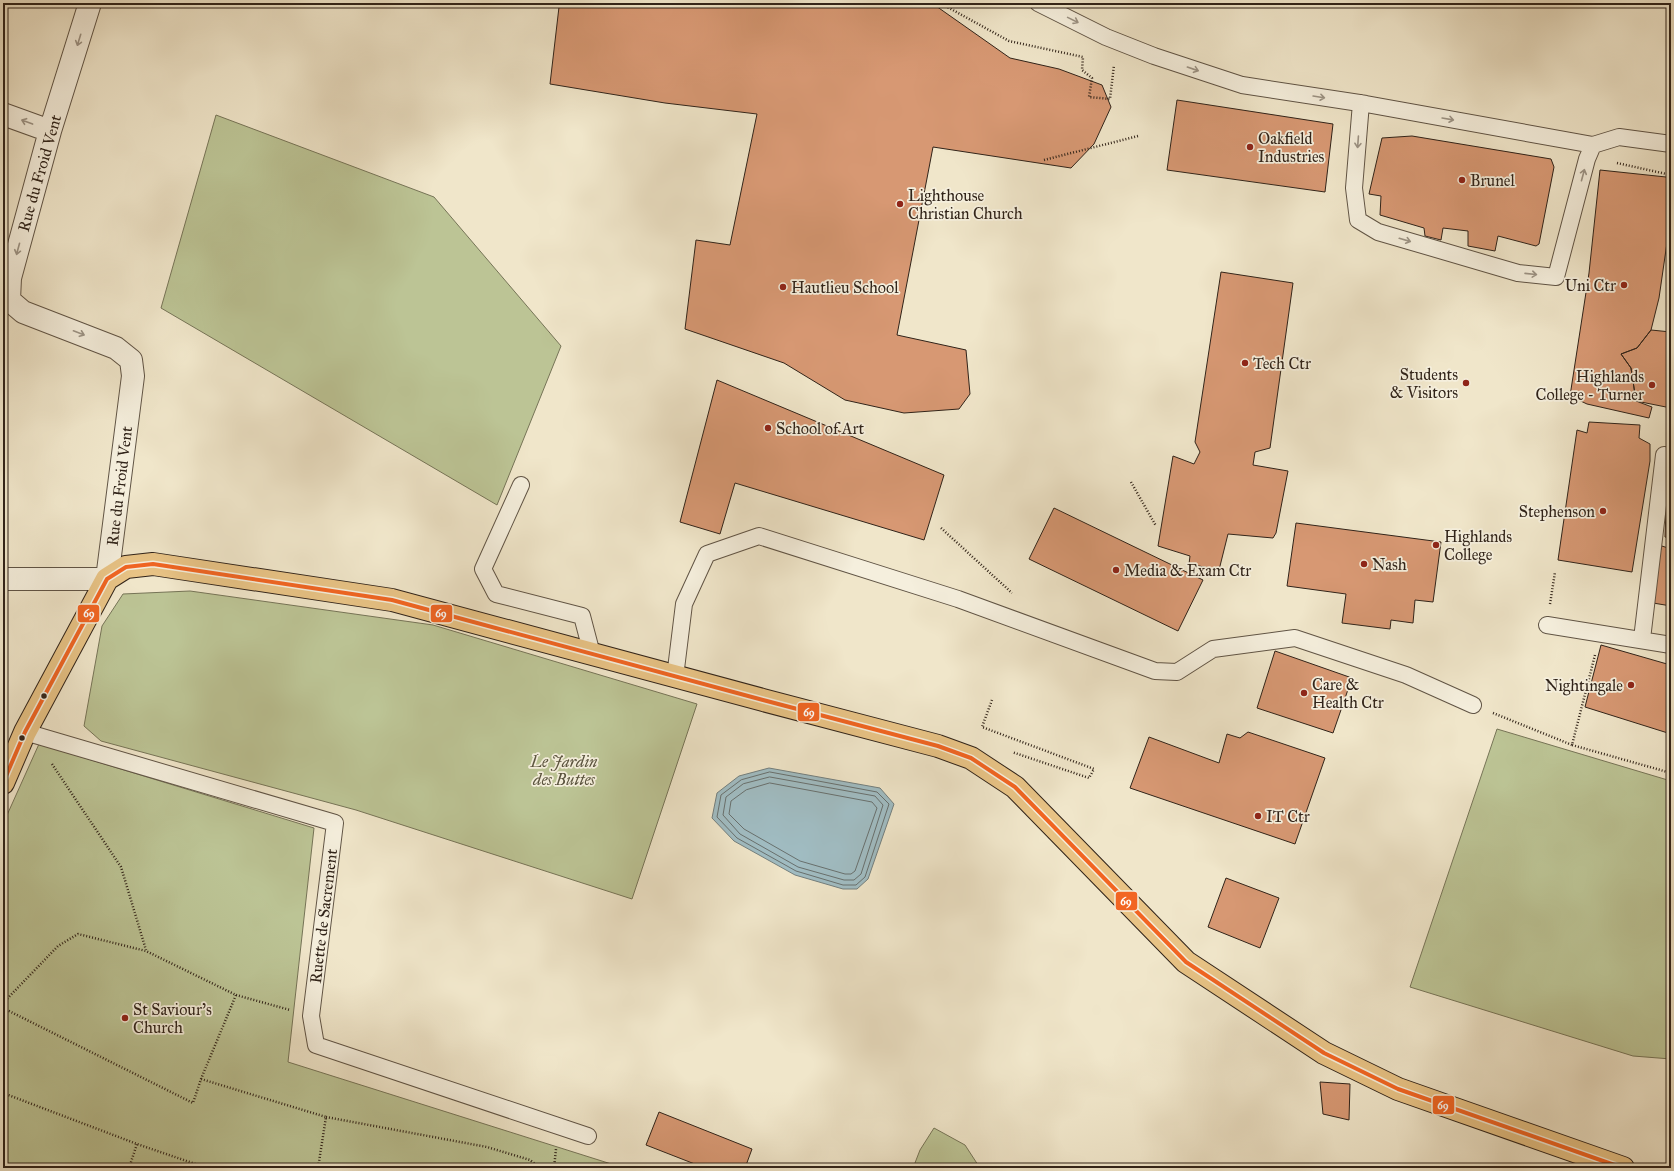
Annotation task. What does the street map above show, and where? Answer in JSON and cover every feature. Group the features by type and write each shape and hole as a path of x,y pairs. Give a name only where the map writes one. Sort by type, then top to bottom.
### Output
{"main road":[{"path":"3,783 25,732 107,579 126,567 153,564 384,599 938,746 971,758 1015,787 1186,962 1324,1053 1398,1089 1623,1168"}],"street":[{"name":"Rue du Froid Vent","path":"90,3 50,131 10,278 9,300 23,312 116,348 131,360 132,376 107,579"},
{"path":"3,114 50,131"},
{"path":"3,579 107,579"}],"lane":[{"path":"1038,3 1106,37 1154,56 1242,85 1361,103 1590,152 1619,137 1671,144"},
{"path":"1361,103 1354,188 1358,220 1378,232 1518,273 1556,277 1590,152"},
{"path":"1642,639 1664,455"},
{"path":"521,485 483,569 496,594 582,616 592,654"},
{"path":"675,677 684,604 707,554 759,536 958,599 1155,671 1176,672 1213,649 1295,638 1406,675 1473,705"},
{"path":"1547,625 1642,639 1671,645"},
{"name":"Ruette de Sacrement","path":"25,732 335,823 311,1016 316,1045 588,1136"}],"path":[{"path":"940,3 1009,41 1083,57 1082,70 1092,78 1089,97 1110,99 1114,62"},
{"path":"1044,160 1138,136"},
{"path":"1590,152 1618,163 1671,175"},
{"path":"1131,482 1156,526"},
{"path":"941,528 1015,596"},
{"path":"1547,625 1555,572"},
{"path":"1572,745 1600,633"},
{"path":"992,700 982,727 1094,769 1089,778 1010,752"},
{"path":"1473,705 1572,745 1671,773"},
{"path":"56,771 121,867 146,951"},
{"path":"3,1003 58,946 78,934 146,951 236,994 284,1008"},
{"path":"3,1008 193,1103 201,1079 236,994"},
{"path":"201,1079 326,1117 487,1147 530,1160 540,1168"},
{"path":"3,1093 137,1144 207,1168"},
{"path":"318,1168 326,1117"},
{"path":"129,1168 137,1144"}],"green space":[{"path":"216,115 434,197 561,346 497,505 161,308"},
{"name":"Le Jardin des Buttes","path":"190,591 433,625 697,704 632,899 356,810 101,741 84,726 102,626 123,594"},
{"path":"1497,729 1671,781 1671,1059 1633,1056 1410,987"},
{"path":"39,744 314,828 288,1062 624,1168 3,1168 3,824"},
{"path":"934,1128 965,1145 980,1168 913,1168 920,1150"}],"water":[{"path":"769,768 880,788 894,804 868,879 857,889 843,889 795,875 734,841 712,818 717,793 739,776"}],"building":[{"path":"591,3 927,3 936,6 1010,58 1059,69 1102,85 1111,107 1094,144 1071,168 933,147 897,335 966,350 970,394 959,409 904,413 845,400 784,363 685,329 696,240 730,245 757,114 665,103 550,84 559,7"},
{"name":"Oakfield Industries","path":"1177,100 1333,124 1325,192 1167,170"},
{"name":"Brunel","path":"1412,136 1551,159 1554,167 1539,244 1536,246 1498,236 1495,251 1468,246 1468,231 1443,228 1441,240 1425,236 1424,228 1380,215 1381,196 1369,194 1382,138"},
{"name":"Uni Ctr","path":"1600,170 1666,177 1671,183 1671,215 1659,298 1651,330 1637,348 1621,354 1631,368 1636,401 1652,407 1649,418 1587,404 1570,396 1589,273"},
{"name":"Tech Ctr","path":"1221,272 1293,283 1270,448 1255,452 1253,465 1288,471 1276,533 1273,538 1228,534 1219,570 1189,564 1190,556 1158,546 1173,456 1194,464 1200,452 1195,442"},
{"name":"Highlands College - Turner","path":"1651,330 1671,332 1671,408 1636,401 1631,368 1621,354 1637,348"},
{"name":"School of Art","path":"717,380 944,475 924,540 735,483 720,534 680,522"},
{"name":"Stephenson","path":"1589,422 1640,425 1639,438 1650,444 1650,461 1632,572 1558,560 1577,430 1587,433"},
{"path":"1671,476 1671,499 1669,499"},
{"name":"Media & Exam Ctr","path":"1054,508 1203,580 1178,631 1029,559"},
{"path":"1666,510 1671,513 1671,538 1665,537"},
{"name":"Nash","path":"1296,523 1441,542 1433,602 1415,600 1413,623 1391,620 1390,629 1342,623 1346,594 1287,586"},
{"path":"1662,546 1671,549 1671,606 1653,603 1657,561"},
{"name":"Nightingale","path":"1601,645 1667,664 1667,648 1671,649 1671,734 1585,707"},
{"name":"Care & Health Ctr","path":"1275,651 1352,678 1333,733 1257,708"},
{"name":"IT Ctr","path":"1248,732 1325,758 1295,844 1130,788 1149,737 1219,763 1227,734 1240,738"},
{"path":"1226,878 1279,898 1260,948 1208,927"},
{"path":"1320,1082 1350,1084 1349,1120 1323,1114"},
{"path":"659,1112 752,1149 745,1168 705,1168 646,1145"}],"transit line":[{"name":"69","path":"3,783 25,732 107,579 126,567 153,564 392,600 938,746 971,758 1015,787 1186,962 1324,1053 1398,1089 1623,1168"}],"place":[{"name":"Oakfield Industries","path":"1250,147"},
{"name":"Brunel","path":"1462,180"},
{"name":"Lighthouse Christian Church","path":"900,204"},
{"name":"Uni Ctr","path":"1624,285"},
{"name":"Hautlieu School","path":"783,287"},
{"name":"Tech Ctr","path":"1245,363"},
{"name":"Students & Visitors","path":"1466,383"},
{"name":"Highlands College - Turner","path":"1652,385"},
{"name":"School of Art","path":"768,428"},
{"name":"Stephenson","path":"1603,511"},
{"name":"Highlands College","path":"1436,545"},
{"name":"Nash","path":"1364,564"},
{"name":"Media & Exam Ctr","path":"1116,570"},
{"name":"Nightingale","path":"1631,685"},
{"name":"Care & Health Ctr","path":"1304,693"},
{"name":"IT Ctr","path":"1258,816"},
{"name":"St Saviour's Church","path":"125,1018"}]}
